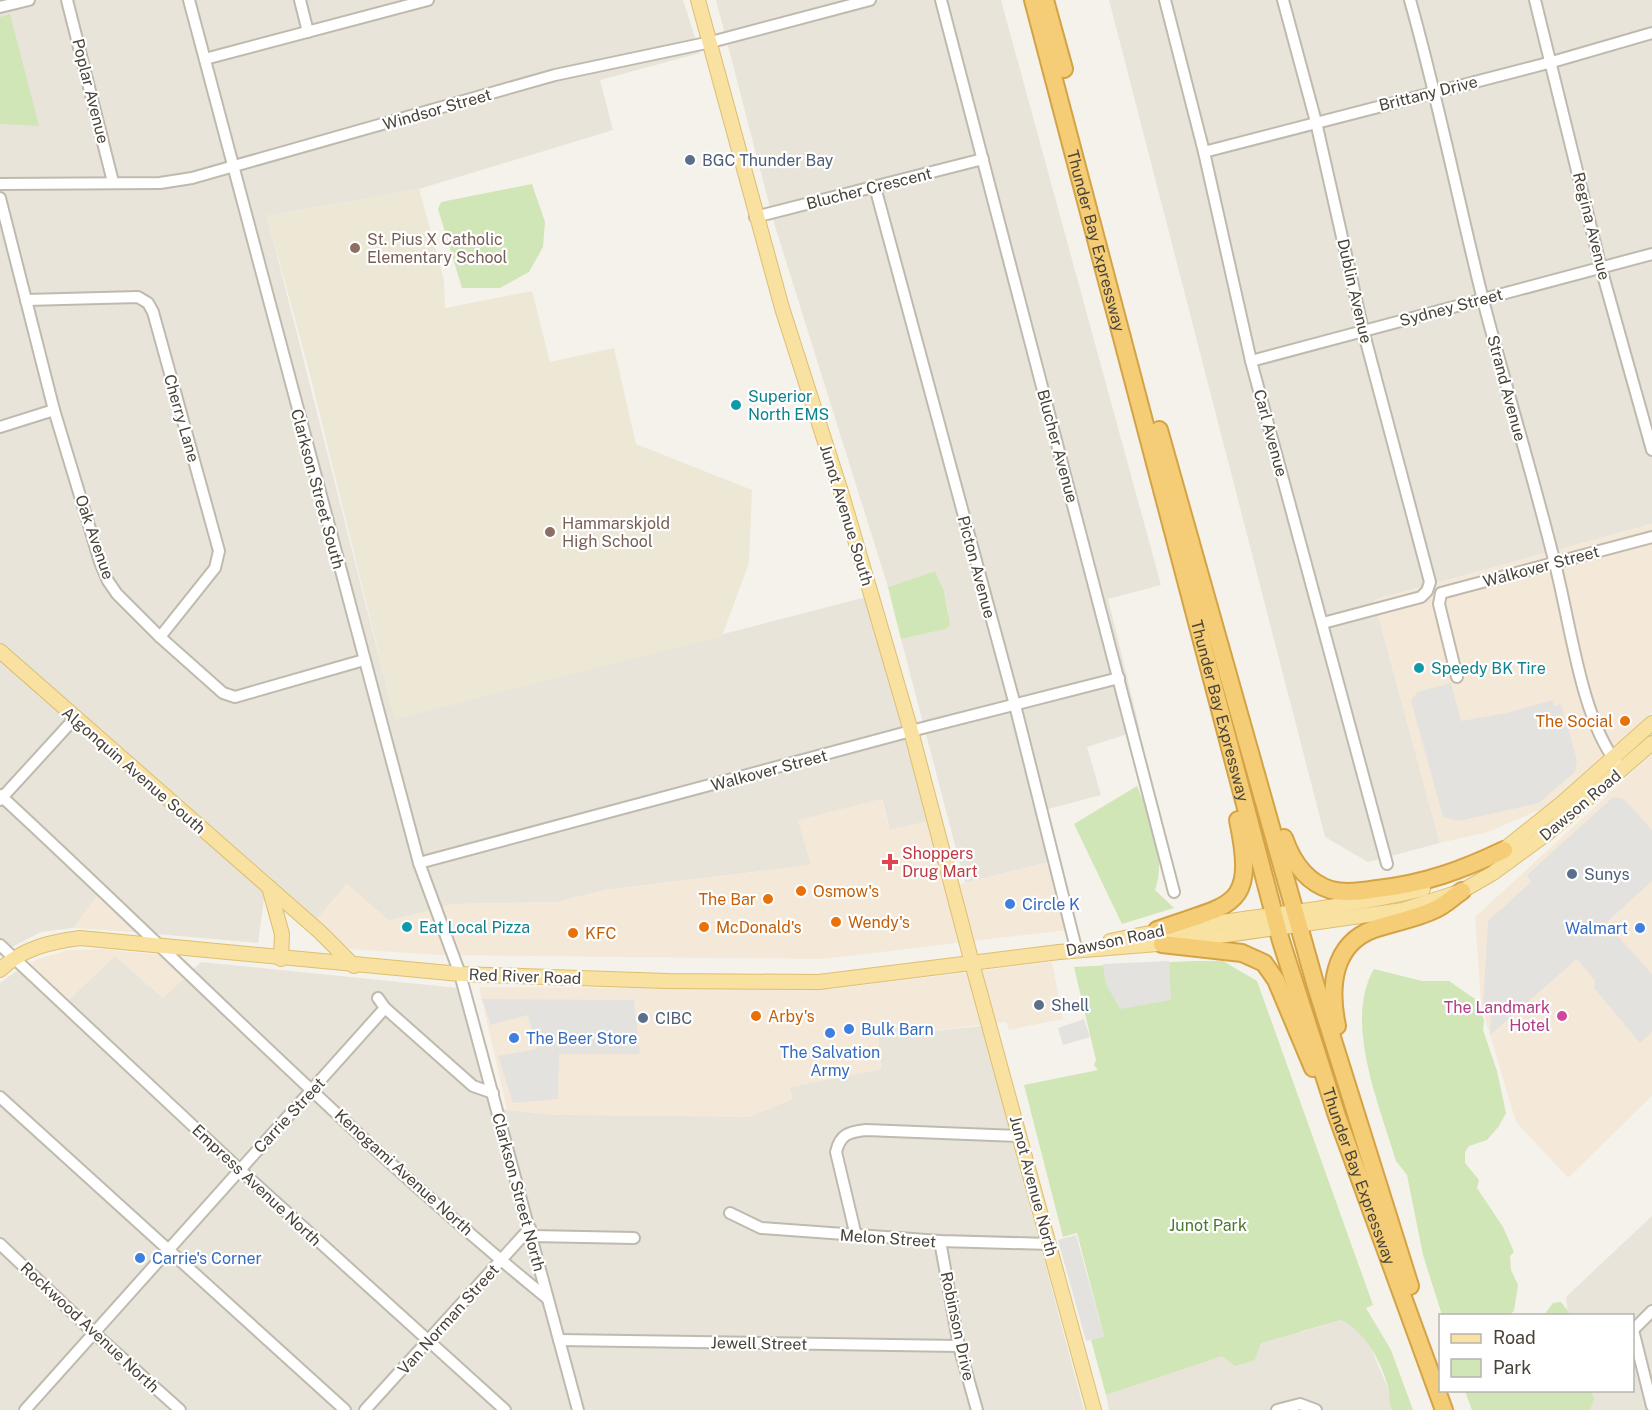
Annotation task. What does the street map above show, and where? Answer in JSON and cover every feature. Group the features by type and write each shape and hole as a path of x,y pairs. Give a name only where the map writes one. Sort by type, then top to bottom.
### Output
{"highway":[{"name":"Thunder Bay Expressway","path":"1033,0 1135,379 1276,922 1337,1116 1444,1410"},
{"name":"Thunder Bay Expressway","path":"1046,0 1146,386 1245,728 1297,920 1391,1233 1439,1368"},
{"path":"1160,937 1224,907 1240,891 1244,880 1245,853 1228,778 1223,725"},
{"path":"1245,728 1291,857 1307,876 1330,889 1358,891 1420,884 1458,872 1504,850"},
{"path":"1352,1103 1334,1009 1332,988 1337,965 1345,951 1361,935 1437,909 1462,891"},
{"path":"1160,937 1242,953 1264,963 1276,980 1297,1036 1337,1116"},
{"path":"1449,1392 1455,1410"}],"main road":[{"name":"Junot Avenue South","path":"698,0 711,42 755,217 911,731 972,963"},
{"name":"Algonquin Avenue South","path":"0,651 74,719 269,887 354,966"},
{"name":"Dawson Road","path":"1059,952 1276,922 1403,910 1462,891 1493,873 1549,832 1618,764 1652,723"},
{"name":"Dawson Road","path":"1297,920 1435,886 1459,877 1504,850 1618,764 1652,743"},
{"path":"269,887 282,934 281,959"},
{"name":"Dawson Road","path":"1059,952 1160,937"},
{"name":"Red River Road","path":"0,970 13,957 56,941 80,939 460,974 667,981 819,982 1059,952"},
{"name":"Junot Avenue North","path":"972,963 1094,1410"}],"street":[{"path":"0,7 29,0"},
{"name":"Poplar Avenue","path":"67,0 113,182"},
{"name":"Clarkson Street South","path":"189,0 419,863 460,974"},
{"path":"300,0 308,32"},
{"path":"205,59 409,2 428,0"},
{"name":"Windsor Street","path":"0,184 160,183 233,167 555,75 711,42 831,5 870,0"},
{"name":"Blucher Avenue","path":"941,0 1174,892"},
{"name":"Carl Avenue","path":"1165,0 1204,152 1251,360 1387,864"},
{"name":"Dublin Avenue","path":"1283,0 1316,122 1363,330 1430,582 1427,591 1420,597 1323,623"},
{"name":"Strand Avenue","path":"1410,0 1436,91 1483,299 1555,562 1590,707 1601,739 1618,764"},
{"name":"Regina Avenue","path":"1535,0 1602,268 1652,450"},
{"name":"Brittany Drive","path":"1204,152 1552,62 1652,33"},
{"name":"Blucher Crescent","path":"755,217 983,159"},
{"name":"Picton Avenue","path":"875,188 1015,705 1077,948"},
{"name":"Oak Avenue","path":"0,198 54,410 100,562 108,581 117,594 160,637 223,693 235,697 364,660"},
{"name":"Sydney Street","path":"1251,360 1652,254"},
{"name":"Cherry Lane","path":"26,300 138,297 148,303 153,312 219,551 215,568 160,637"},
{"path":"0,427 54,410"},
{"name":"Walkover Street","path":"1457,677 1439,604 1439,597 1445,591 1652,537"},
{"name":"Walkover Street","path":"419,863 911,731 1119,678"},
{"path":"1,798 74,719"},
{"name":"Kenogami Avenue North","path":"1,798 312,1090 501,1261 547,1298"},
{"name":"Empress Avenue North","path":"0,945 239,1169 505,1410"},
{"name":"Clarkson Street North","path":"460,974 578,1410"},
{"path":"378,998 385,1008 473,1086 493,1093"},
{"name":"Carrie Street","path":"25,1410 385,1008"},
{"path":"0,1097 345,1410"},
{"path":"856,1236 837,1152 839,1141 848,1132 866,1130 1020,1136"},
{"name":"Melon Street","path":"730,1212 761,1228 940,1241 1050,1244"},
{"path":"531,1232 634,1238"},
{"name":"Van Norman Street","path":"365,1410 501,1261 531,1232"},
{"name":"Robinson Drive","path":"940,1241 959,1346 977,1410"},
{"name":"Rockwood Avenue North","path":"0,1244 180,1410"},
{"path":"1634,1329 1652,1311"},
{"path":"1634,1334 1652,1406"},
{"name":"Jewell Street","path":"559,1340 959,1346"},
{"path":"1277,1410 1300,1404 1316,1410"}],"shaded area":[{"path":"0,0 683,0 700,53 600,80 613,130 419,189 267,216 395,719 866,597 930,821 890,830 882,799 812,865 605,890 558,902 454,904 389,921 347,884 316,920 265,891 258,943 133,932 97,896 73,928 41,932 2,952 0,950"},
{"path":"716,0 1001,0 1161,585 1108,599 1140,730 1087,747 1101,795 1037,812 1049,862 965,883 901,639 946,629 948,611 944,591 935,571 888,587 774,223"},
{"path":"1109,0 1652,0 1652,524 1374,600 1440,843 1368,862 1325,837"},
{"name":"Hammarskjold High School","path":"419,189 444,280 445,308 532,291 550,362 614,348 636,444 752,490 749,563 722,636 395,719 308,367 267,216"},
{"path":"1652,524 1652,712 1544,808 1488,832 1440,843 1374,600"},
{"path":"1451,683 1461,721 1507,713 1553,700 1555,706 1561,704 1577,760 1575,772 1539,803 1459,821 1443,817 1411,701 1417,692"},
{"path":"1652,754 1652,1096 1568,1178 1516,1122 1481,1005 1475,917"},
{"path":"1613,797 1624,799 1652,830 1652,881 1606,923 1652,974 1652,1032 1640,1043 1594,988 1595,981 1577,959 1490,1035 1491,1007 1483,1005 1488,921 1531,882 1527,875"},
{"path":"881,799 890,830 930,821 948,887 1049,862 1067,930 823,959 439,955 349,949 316,920 347,884 389,921 454,904 558,902 605,890 811,865 798,820"},
{"path":"97,896 133,932 73,928"},
{"path":"102,949 163,955 186,976 163,998 115,956 65,1003 21,968 38,959 68,950"},
{"path":"115,956 163,998 201,962 458,988 491,1108 557,1115 789,1087 881,1069 878,1037 982,1026 1084,1410 0,1410 0,983 21,968 65,1003"},
{"path":"1169,961 1171,1000 1120,1009 1106,984 1103,964"},
{"path":"1052,962 1063,1019 1009,1030 1006,1022 878,1037 881,1069 790,1087 793,1099 749,1117 557,1115 507,1110 479,987 831,989"},
{"path":"482,999 634,1000 640,1054 559,1054 558,1099 513,1103 498,1056 537,1049 528,1015 491,1025"},
{"path":"1084,1019 1090,1037 1063,1045 1058,1028"},
{"path":"1652,1216 1652,1410 1580,1410 1578,1392 1634,1392 1634,1314 1568,1314 1566,1297"},
{"path":"1076,1235 1104,1336 1086,1341 1058,1240"},
{"path":"1341,1320 1356,1327 1368,1341 1387,1386 1392,1410 1109,1410 1106,1395 1223,1355 1255,1360 1260,1343 1296,1330 1302,1332"}],"green space":[{"path":"10,14 39,126 0,124 0,17"},
{"path":"532,184 545,222 543,247 529,272 500,288 462,288 438,209 441,202"},
{"path":"935,571 944,591 950,625 946,629 901,639 888,587"},
{"path":"1137,786 1152,824 1158,851 1158,878 1155,890 1174,908 1122,924 1074,824"},
{"name":"Junot Park","path":"1223,961 1257,981 1373,1305 1366,1308 1391,1350 1413,1410 1392,1410 1388,1387 1371,1348 1357,1331 1341,1320 1261,1343 1255,1360 1235,1366 1222,1356 1106,1395 1091,1340 1104,1336 1077,1233 1063,1237 1024,1085 1098,1070 1094,1065 1096,1060 1074,967"},
{"path":"1374,969 1422,981 1449,981 1475,999 1484,1020 1483,1030 1497,1071 1506,1113 1487,1140 1469,1146 1465,1152 1465,1163 1479,1180 1477,1188 1503,1227 1514,1252 1510,1256 1511,1270 1518,1285 1514,1311 1510,1314 1442,1314 1423,1255 1407,1175 1396,1161 1367,1064 1362,1014 1365,990"},
{"path":"1561,1302 1570,1314 1545,1314 1553,1303"},
{"path":"1465,1392 1591,1392 1594,1399 1590,1410 1472,1410"}],"place":[{"name":"BGC Thunder Bay","path":"690,160"},
{"name":"St. Pius X Catholic Elementary School","path":"355,248"},
{"name":"Superior North EMS","path":"736,405"},
{"name":"Hammarskjold High School","path":"550,532"},
{"name":"Speedy BK Tire","path":"1419,668"},
{"name":"The Social","path":"1625,721"},
{"name":"Shoppers Drug Mart","path":"890,862"},
{"name":"Sunys","path":"1572,874"},
{"name":"Osmow's","path":"801,891"},
{"name":"The Bar","path":"768,899"},
{"name":"Circle K","path":"1010,904"},
{"name":"Wendy's","path":"836,922"},
{"name":"Eat Local Pizza","path":"407,927"},
{"name":"McDonald's","path":"704,927"},
{"name":"Walmart","path":"1640,928"},
{"name":"KFC","path":"573,933"},
{"name":"Shell","path":"1039,1005"},
{"name":"Arby's","path":"756,1016"},
{"name":"The Landmark Hotel","path":"1562,1016"},
{"name":"CIBC","path":"643,1018"},
{"name":"Bulk Barn","path":"849,1029"},
{"name":"The Salvation Army","path":"830,1033"},
{"name":"The Beer Store","path":"514,1038"},
{"name":"Carrie's Corner","path":"140,1258"}]}
